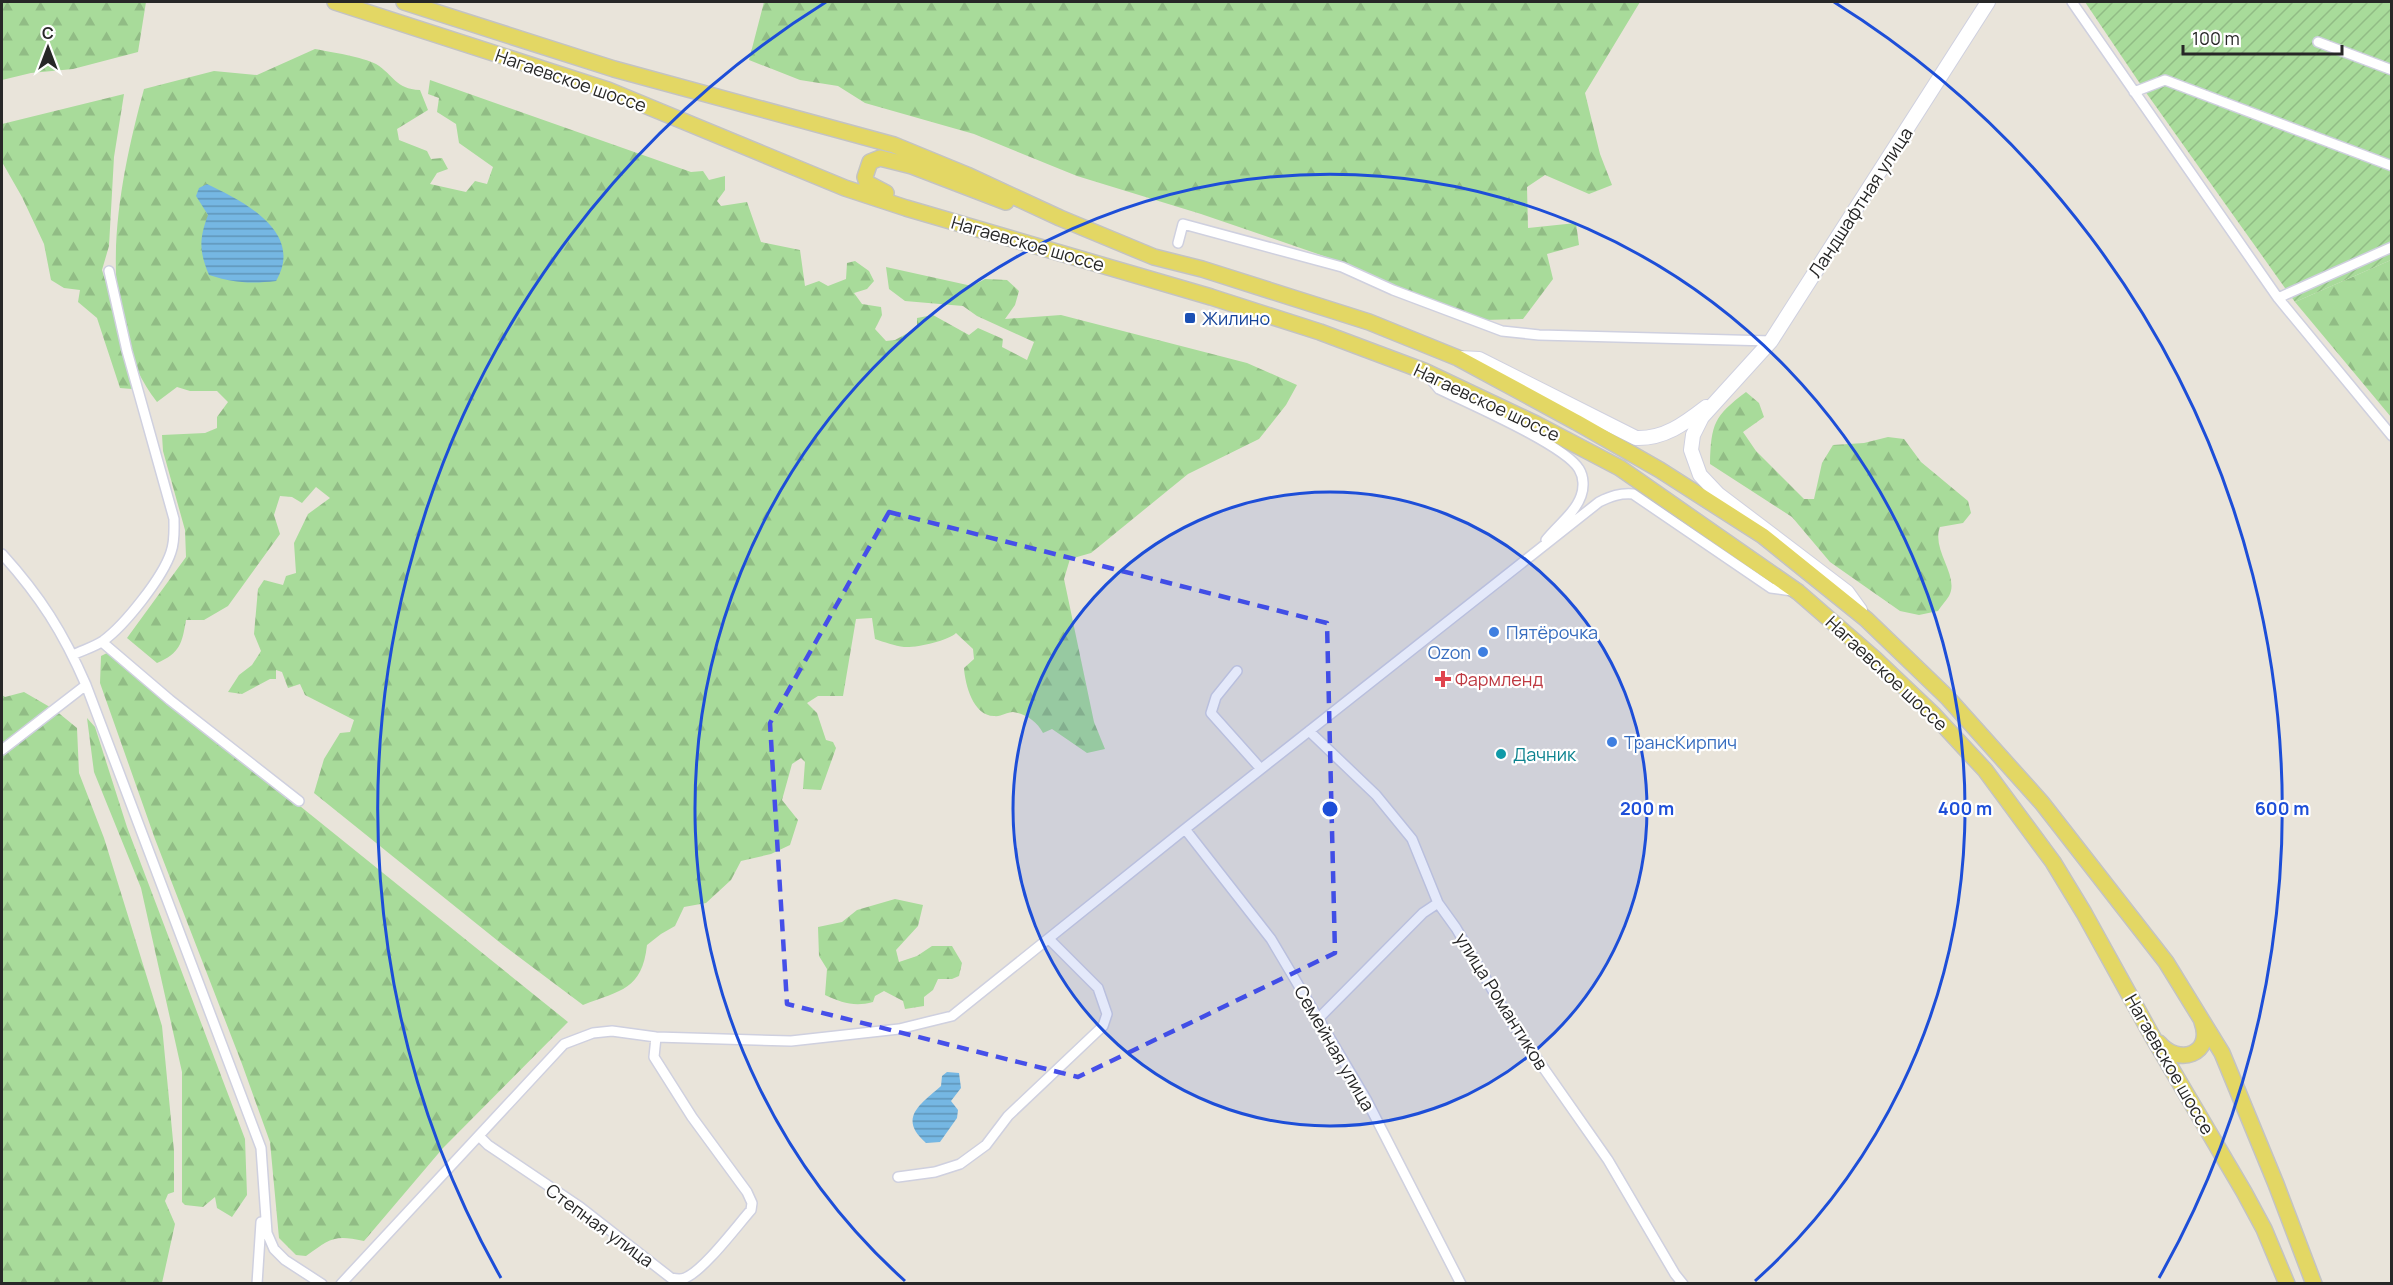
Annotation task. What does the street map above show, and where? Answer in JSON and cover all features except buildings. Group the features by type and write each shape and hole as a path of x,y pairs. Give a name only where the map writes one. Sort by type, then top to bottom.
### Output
{"main road":[{"name":"Нагаевское шоссе","path":"334,2 608,90 845,188 1298,325 1424,371 1536,424 1620,468 1797,592 1875,659 1934,715 1992,779 2053,862 2244,1192 2287,1284"},
{"name":"Нагаевское шоссе","path":"404,2 614,69 894,145 1154,258 1202,269 1369,322 1458,358 1576,422 1660,470 1763,536 1866,619 1947,697 2042,803 2140,928 2197,1009 2230,1070 2314,1284"},
{"path":"1056,251 1031,237 878,190 867,183 865,177 867,168 870,162 880,158 893,160 1034,213 1060,218"},
{"path":"2151,1034 2164,1050 2170,1053 2179,1055 2194,1052 2202,1046 2205,1037 2197,1009"}],"street":[{"name":"Ландшафтная улица","path":"1721,394 1771,341 1988,2"},
{"path":"2072,2 2278,298 2391,436"},
{"path":"2318,42 2391,70"},
{"path":"2134,92 2165,80 2391,166"},
{"path":"1178,243 1183,224 1342,267 1393,290 1503,331 1539,335 1771,341"},
{"path":"2278,298 2391,247"},
{"path":"73,655 102,642 118,628 158,579 171,552 174,534 174,519 127,351 109,271"},
{"path":"1458,358 1479,359 1636,438 1653,439 1670,432 1721,394"},
{"path":"1424,371 1439,388 1557,448 1580,470 1583,481 1581,496 1574,509 1539,549"},
{"path":"1721,394 1702,417 1693,435 1691,450 1700,474 1719,494 1847,592 1866,619"},
{"path":"341,1284 564,1044 593,1033 612,1031 656,1037 791,1041 899,1029 952,1016 1539,549 1599,502 1611,496 1624,493 1633,494 1771,588 1797,592"},
{"path":"2,554 30,586 73,655 86,685 261,1148 267,1233 274,1250 285,1260 322,1284"},
{"path":"102,642 170,700 299,801"},
{"path":"1237,671 1216,696 1210,713 1261,769"},
{"path":"2,750 86,685"},
{"name":"улица Романтиков","path":"1309,731 1376,795 1412,839 1438,903 1456,928 1517,1031 1608,1160 1683,1284"},
{"name":"Семейная улица","path":"1185,829 1271,939 1366,1099 1461,1284"},
{"path":"1318,1019 1423,913 1438,903"},
{"path":"898,1177 935,1172 960,1164 986,1145 1008,1116 1103,1026 1107,1014 1098,988 1049,939"},
{"name":"Степная улица","path":"478,1136 580,1207 671,1278 679,1280 687,1277 703,1264 751,1210 752,1203 747,1192 692,1117 654,1057 656,1037"},
{"path":"257,1284 263,1187"}],"highlighted area":[{"path":"889,512 1327,623 1335,953 1078,1077 787,1004 770,723"}],"green space":[{"path":"2,2 146,2 138,52 73,69 31,73 2,80"},
{"path":"764,2 1640,2 1585,93 1600,154 1612,185 1589,194 1545,175 1527,187 1528,228 1576,223 1579,245 1547,254 1553,279 1523,319 1483,320 1419,302 1350,265 1201,214 1077,176 974,134 865,103 838,86 800,80 749,60"},
{"path":"2085,2 2391,2 2391,260 2295,302 2147,94"},
{"path":"315,49 370,61 405,87 420,90 428,110 397,129 399,140 427,151 431,159 442,158 448,169 437,173 430,184 466,192 475,181 487,184 493,167 459,143 456,124 437,112 439,98 428,94 430,80 691,172 703,171 709,180 725,176 725,190 717,201 721,206 747,202 761,242 800,250 805,286 819,281 828,286 846,279 847,263 855,261 869,271 874,281 867,289 854,293 862,304 881,307 882,315 875,329 886,341 895,340 917,328 917,318 933,315 969,335 978,328 1003,339 1002,347 1027,360 1034,342 977,316 963,306 905,301 889,289 886,267 972,286 985,279 1007,280 1019,291 1015,305 1005,319 1061,315 1247,363 1297,385 1286,405 1259,439 1188,474 1091,553 1070,559 1064,579 1094,722 1105,749 1087,753 1052,729 1043,733 1035,722 1023,715 1013,712 994,716 981,711 968,690 964,668 974,659 973,649 956,633 932,643 904,647 875,639 872,618 856,619 843,696 818,696 807,703 817,713 826,740 833,742 836,748 821,790 803,789 805,762 801,758 792,764 782,800 798,820 790,845 771,854 741,861 731,880 706,903 684,907 675,926 647,945 644,960 635,980 619,991 583,1005 503,945 314,793 324,759 340,733 350,732 354,720 305,695 300,684 288,688 282,672 276,670 276,679 270,679 242,694 228,692 239,675 252,665 261,651 254,634 258,589 264,580 283,585 286,576 296,573 294,543 308,514 330,498 316,487 302,503 292,497 280,496 274,515 280,534 228,606 204,620 186,620 179,647 171,655 157,663 127,638 186,557 185,530 163,451 162,435 205,433 217,428 217,417 228,402 217,391 190,391 177,387 157,402 136,368 123,331 117,291 116,250 119,208 134,127 144,89 214,71 257,75"},
{"path":"124,94 114,157 109,246 102,270 113,305 132,389 120,388 97,318 78,302 80,290 64,288 51,280 44,244 22,197 2,162 2,124"},
{"path":"2391,260 2391,417 2295,302"},
{"path":"1746,392 1759,403 1764,417 1743,432 1756,451 1804,499 1814,499 1822,463 1833,445 1864,443 1888,437 1904,439 1921,462 1968,501 1971,513 1963,523 1940,527 1939,545 1949,571 1951,588 1949,596 1938,611 1919,615 1900,611 1830,562 1792,517 1710,464 1713,430 1716,422 1727,408"},
{"path":"109,652 568,1022 443,1148 364,1241 338,1238 306,1256 296,1255 279,1238 270,1142 155,839 100,683 101,656"},
{"path":"24,692 55,710 77,728 79,773 104,838 162,1026 174,1151 174,1192 168,1194 165,1201 175,1224 162,1283 2,1283 2,695 5,697"},
{"path":"87,718 95,727 127,827 245,1139 247,1195 232,1217 217,1208 215,1197 203,1207 185,1205 182,1202 182,1072 141,888 94,772"},
{"path":"895,899 923,905 918,926 896,950 899,962 917,956 932,946 952,946 962,963 959,976 952,979 938,979 933,990 924,997 924,1006 905,1009 903,1001 884,991 875,996 873,1002 860,1004 843,1002 825,995 827,969 819,956 818,927 842,922 857,910"}],"water":[{"path":"207,184 252,209 266,220 276,233 283,248 283,263 276,281 242,282 209,275 201,245 208,215 196,196 199,188"},
{"path":"947,1072 959,1073 961,1088 951,1101 958,1110 957,1118 940,1142 926,1143 913,1126 915,1112 941,1086 942,1076"}],"place":[{"name":"Жилино","path":"1190,318"},
{"name":"Пятёрочка","path":"1494,632"},
{"name":"Ozon","path":"1483,652"},
{"name":"Фармленд","path":"1443,679"},
{"name":"ТрансКирпич","path":"1612,742"},
{"name":"Дачник","path":"1501,754"}]}
